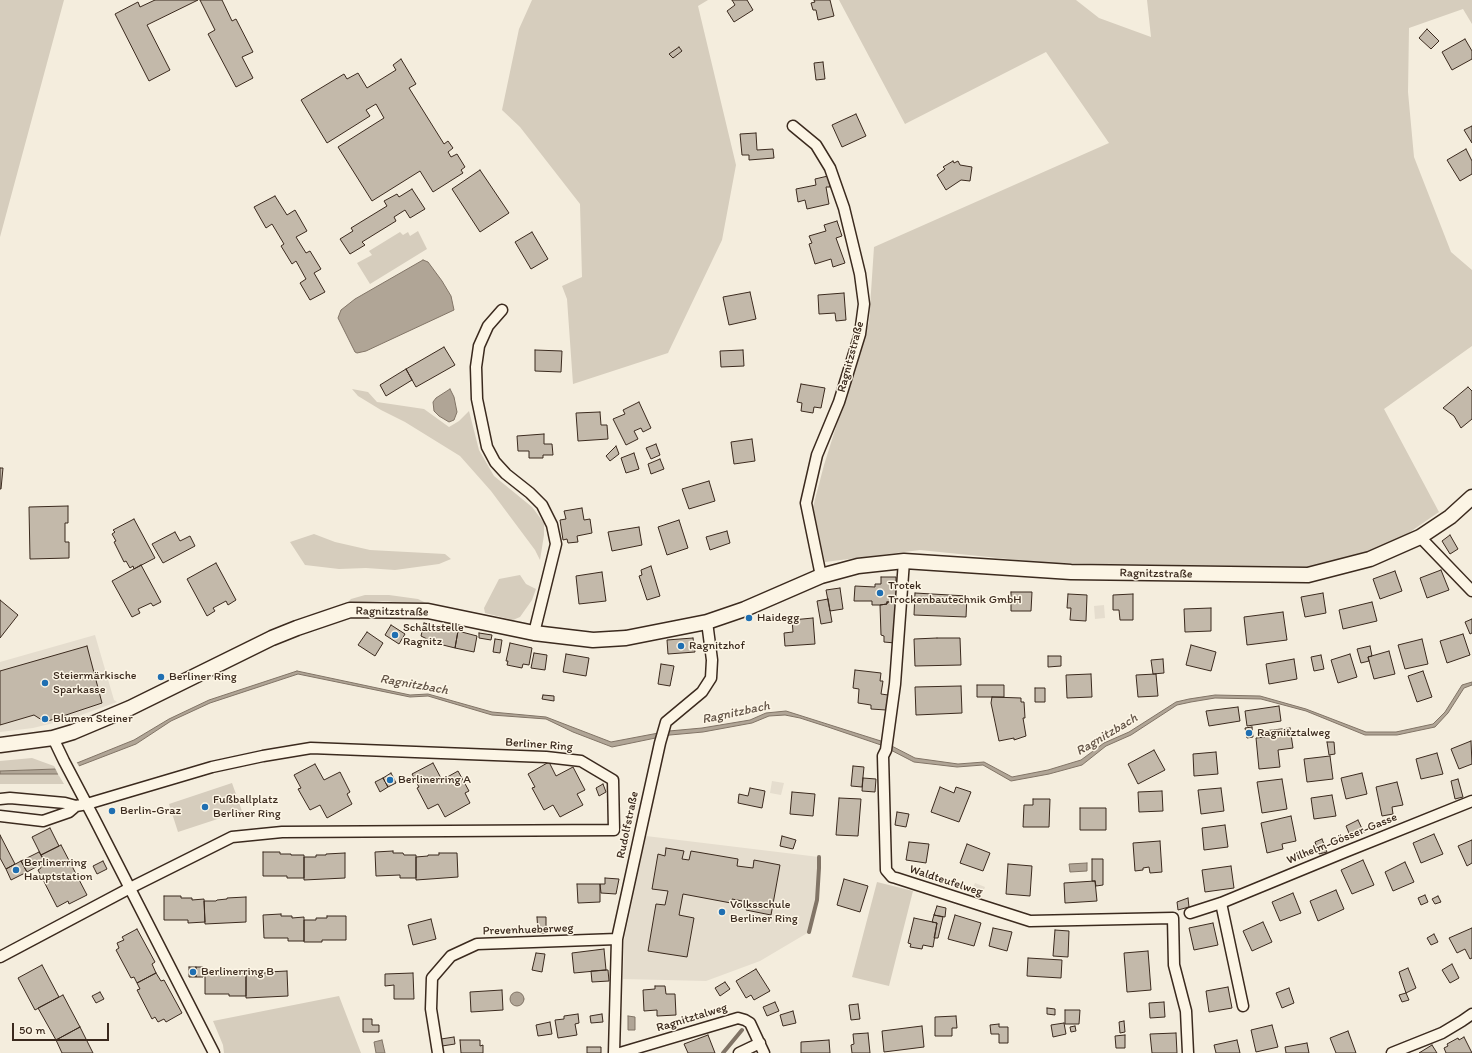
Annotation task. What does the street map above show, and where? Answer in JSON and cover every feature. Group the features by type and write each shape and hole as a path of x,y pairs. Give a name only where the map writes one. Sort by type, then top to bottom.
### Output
{"main road":[{"name":"Ragnitzstraße","path":"0,745 53,738 111,717 272,638 350,610 428,611 534,634 593,640 626,638 707,622 746,609 821,576 858,566 904,561 1071,572 1308,575 1370,559 1420,537 1450,517 1472,497"}],"street":[{"name":"Ragnitzstraße","path":"793,126 816,145 830,168 844,208 860,274 864,304 860,334 839,402 817,455 806,503 821,576"},
{"path":"502,310 488,326 479,346 476,367 477,399 487,447 495,462 506,474 530,493 542,505 552,525 556,544 534,634"},
{"path":"1420,537 1472,591"},
{"name":"Waldteufelweg","path":"904,561 895,684 886,746 883,756 886,870 889,874 896,878 1030,921 1173,918 1174,965 1186,1011 1188,1053"},
{"name":"Rudolfstraße","path":"614,1053 617,940 660,743 666,722 702,692 711,678 712,660 707,622"},
{"path":"53,738 214,1053"},
{"name":"Berliner Ring","path":"0,799 10,798 57,802 76,806 212,767 311,748 546,757 581,761 613,780 614,830 282,832 232,837 130,888 0,957"},
{"name":"Wilhelm-Gösser-Gasse","path":"1190,913 1221,902 1472,801"},
{"name":"Berliner Ring","path":"0,816 44,821 69,812 76,806"},
{"path":"1221,902 1243,1006"},
{"name":"Prevenhueberweg","path":"438,1053 431,1009 432,978 451,956 477,944 617,940"},
{"path":"1392,1053 1442,1033 1462,1022 1472,1014"},
{"name":"Ragnitztalweg","path":"620,1053 738,1018 750,1023 764,1053"},
{"path":"739,1053 760,1043"}],"shaded area":[{"path":"0,0 64,0 0,237"},
{"path":"532,0 708,0 698,6 736,165 722,240 668,353 573,384 567,299 562,286 582,277 580,204 520,127 502,110 519,29"},
{"path":"839,0 1076,0 1099,18 1151,37 1147,0 1472,0 1472,24 1463,9 1409,28 1408,92 1414,157 1451,252 1472,270 1472,346 1384,409 1439,512 1391,545 1309,567 1047,563 920,550 825,562 813,507 824,465 869,322 874,247 1109,143 1046,52 905,124"},
{"path":"418,231 427,249 370,284 357,263 372,255 369,251 400,232 403,235 408,232 410,236"},
{"path":"423,260 428,262 442,281 451,296 454,310 366,351 355,352 338,318 341,310 355,299"},
{"path":"352,389 368,392 377,402 424,409 449,427 459,421 469,411 479,450 494,476 532,507 544,523 544,535 540,560 535,550 491,491 460,456 405,422 358,396"},
{"path":"450,389 454,397 457,412 454,420 449,422 434,411 433,402 436,398"},
{"path":"314,534 335,542 370,550 445,554 451,559 439,564 395,570 366,568 339,569 305,565 290,542"},
{"path":"520,575 526,584 536,589 532,600 520,617 513,620 485,613 484,608 499,579"},
{"path":"365,595 389,595 418,599 426,603 426,605 383,601 347,603 351,599"},
{"path":"1104,605 1105,618 1095,619 1094,606"},
{"path":"95,635 114,700 117,702 70,719 33,728 0,732 0,662"},
{"name":"Ragnitzbach","path":"297,671 410,695 428,694 492,712 546,717 611,742 669,731 702,728 750,720 766,713 786,711 884,742 915,758 958,764 984,762 1012,777 1048,770 1081,760 1104,743 1129,732 1176,702 1189,699 1215,695 1260,696 1306,709 1366,732 1396,732 1433,724 1445,712 1462,685 1472,682 1472,685 1464,688 1448,713 1435,727 1397,735 1365,735 1306,711 1261,699 1215,698 1191,702 1177,705 1131,735 1106,746 1082,765 1049,774 1011,781 983,765 957,767 914,762 881,745 800,718 785,715 769,716 752,723 703,732 670,735 612,747 573,732 546,719 492,715 428,696 410,697 298,674 210,703 171,721 136,744 58,774 0,774 0,771 56,769 77,763 134,740 169,719 209,700"},
{"path":"32,758 54,766 56,769 0,771 0,761"},
{"path":"0,774 58,774 64,784 0,784"},
{"path":"772,781 784,783 781,795 770,793"},
{"name":"Fußballplatz Berliner Ring","path":"232,783 242,811 178,832 169,804"},
{"name":"Volksschule Berliner Ring","path":"646,836 819,857 817,900 809,932 760,961 706,981 623,979 624,940"},
{"path":"1087,863 1087,871 1070,872 1069,864"},
{"path":"877,882 913,891 889,986 852,977"},
{"path":"975,883 985,887 981,897 971,893"},
{"path":"514,992 520,992 524,996 524,1002 520,1006 514,1006 510,1002 510,996"},
{"path":"339,996 361,1053 224,1053 223,1045 213,1021"},
{"path":"628,1016 635,1017 635,1030 628,1030"},
{"path":"382,1040 385,1053 376,1053 374,1042"}],"pier":[{"path":"76,761 80,768 59,776 55,768"}],"building":[{"path":"155,0 198,0 147,25 170,70 149,81 115,14 138,2 140,7"},
{"path":"200,0 222,0 232,21 236,19 253,52 242,57 253,78 236,87 208,34 215,30"},
{"path":"732,0 747,0 753,10 734,22 727,11 735,5"},
{"path":"814,0 830,0 834,16 818,20 816,10 813,10 811,3 815,2"},
{"path":"1427,29 1439,41 1431,49 1419,38"},
{"path":"1465,39 1472,51 1472,59 1452,70 1442,52"},
{"path":"679,47 682,51 673,58 669,54"},
{"path":"401,59 416,84 409,88 444,144 448,141 453,148 448,152 451,157 457,154 465,167 461,170 463,173 433,192 420,171 372,201 338,147 384,118 376,104 366,110 370,116 327,143 301,100 344,74 347,79 358,73 367,88 396,70 393,65"},
{"path":"823,62 825,79 816,80 814,63"},
{"path":"856,114 866,136 842,147 832,125"},
{"path":"1472,126 1472,143 1464,130"},
{"path":"756,133 757,150 773,149 774,158 749,160 749,155 742,155 740,134"},
{"path":"1466,149 1472,161 1472,174 1460,181 1447,160"},
{"path":"953,161 954,163 958,161 960,165 972,167 970,181 961,180 946,190 937,175 945,169 943,167"},
{"path":"480,170 509,213 480,232 452,189"},
{"path":"828,176 830,187 826,187 829,204 807,209 805,200 798,202 796,189 816,185 815,179"},
{"path":"412,189 425,209 410,218 405,210 394,217 396,221 362,242 365,245 350,254 340,239 353,231 351,228 387,206 384,201 397,194 399,197"},
{"path":"275,196 287,215 295,210 307,231 296,237 306,253 310,251 321,269 314,273 325,292 310,300 300,283 306,279 296,261 292,264 281,246 284,244 272,224 266,228 254,207"},
{"path":"837,221 842,236 836,238 845,263 833,267 831,259 815,264 809,244 812,243 809,236 826,231 824,225"},
{"path":"532,232 548,259 531,269 515,242"},
{"path":"750,292 756,319 729,325 723,297"},
{"path":"844,293 846,320 836,321 835,313 819,314 818,295"},
{"path":"444,347 455,365 416,387 406,369"},
{"path":"535,350 562,351 561,372 535,371"},
{"path":"743,350 744,366 721,367 720,351"},
{"path":"406,369 412,380 386,396 380,385"},
{"path":"801,384 825,388 821,408 814,407 813,413 801,411 802,403 797,402"},
{"path":"1468,387 1472,391 1472,419 1461,428 1454,416 1443,408"},
{"path":"639,402 651,428 643,432 641,428 634,431 638,439 626,445 613,419 625,414 623,410"},
{"path":"600,412 601,425 607,425 608,439 578,441 576,413"},
{"path":"544,434 544,444 552,444 553,455 543,455 543,458 529,458 529,451 518,451 517,436"},
{"path":"752,439 755,461 734,464 731,442"},
{"path":"656,444 660,455 651,459 646,448"},
{"path":"616,446 619,454 610,461 606,456"},
{"path":"634,453 639,469 626,473 621,458"},
{"path":"660,459 664,469 651,474 648,464"},
{"path":"0,468 3,468 1,489 0,489"},
{"path":"709,481 715,501 689,509 682,489"},
{"path":"68,506 68,523 65,523 65,542 69,542 69,558 30,559 29,507"},
{"path":"582,508 584,520 590,519 592,533 577,536 578,542 568,543 567,539 563,540 560,520 566,519 564,511"},
{"path":"134,519 155,558 134,569 133,566 130,568 126,561 124,562 114,542 116,541 112,534 115,532 113,530"},
{"path":"679,520 688,548 667,555 658,527"},
{"path":"639,527 642,545 612,551 608,532"},
{"path":"727,531 730,543 710,550 706,537"},
{"path":"175,532 180,541 190,536 195,546 163,563 152,544"},
{"path":"1450,535 1458,549 1450,554 1442,541"},
{"path":"216,563 236,600 228,605 226,601 213,608 215,611 207,616 187,579"},
{"path":"141,565 161,602 153,606 151,603 138,609 140,613 132,617 112,581"},
{"path":"651,566 660,596 647,600 639,576 642,575 641,570"},
{"path":"1441,570 1449,590 1427,598 1420,578"},
{"path":"1395,571 1402,591 1380,599 1373,579"},
{"path":"602,572 606,601 579,604 576,576"},
{"path":"881,577 896,577 896,602 872,605 872,601 854,601 855,586 875,587 875,584 881,584"},
{"path":"840,588 843,609 830,611 826,590"},
{"path":"1011,592 1032,592 1031,611 1011,611"},
{"path":"915,593 967,596 966,617 914,615"},
{"path":"1323,593 1326,613 1305,617 1301,597"},
{"path":"1068,594 1087,595 1086,621 1070,620 1071,608 1067,608"},
{"path":"1133,594 1133,620 1120,620 1119,610 1113,610 1113,595"},
{"path":"828,599 832,622 821,624 817,601"},
{"path":"0,600 18,615 0,638"},
{"path":"887,602 896,602 895,643 884,642 884,636 881,635 880,605 887,604"},
{"path":"1372,602 1377,621 1343,629 1339,610"},
{"path":"1211,608 1211,631 1185,632 1184,609"},
{"path":"1283,612 1287,640 1247,645 1244,617"},
{"path":"813,618 815,644 785,646 784,633 793,632 792,620"},
{"path":"1472,619 1472,633 1470,634 1465,622"},
{"path":"424,623 458,631 455,648 435,643 421,636"},
{"name":"Schaltstelle Ragnitz","path":"391,625 405,634 399,644 385,635"},
{"path":"458,631 477,636 474,652 455,648"},
{"path":"367,632 383,643 375,656 358,645"},
{"path":"479,633 492,635 491,640 479,638"},
{"path":"1463,634 1470,655 1447,663 1440,641"},
{"name":"Ragnitzhof","path":"693,638 695,652 668,654 667,640"},
{"path":"960,638 961,665 915,666 914,639"},
{"path":"495,639 502,640 500,653 493,652"},
{"path":"1422,639 1428,664 1405,669 1398,645"},
{"path":"510,643 532,648 529,665 523,664 522,668 507,665 508,661 506,661"},
{"path":"1191,645 1216,652 1211,671 1186,665"},
{"path":"87,646 102,703 45,722 34,715 0,725 0,671"},
{"path":"1370,646 1372,656 1368,657 1369,661 1361,663 1357,649"},
{"path":"1389,651 1395,674 1374,679 1368,657"},
{"path":"534,653 547,655 545,670 531,668"},
{"path":"566,654 589,658 586,676 563,672"},
{"path":"1350,654 1357,677 1338,683 1331,660"},
{"path":"1321,655 1324,669 1314,671 1311,657"},
{"path":"1048,656 1061,656 1061,666 1048,667"},
{"path":"1163,659 1164,673 1153,674 1151,660"},
{"path":"1294,659 1297,679 1269,684 1266,664"},
{"path":"661,664 674,666 670,686 658,684"},
{"path":"855,670 881,673 880,681 883,681 881,694 888,695 886,710 871,709 871,705 858,703 859,689 853,688"},
{"path":"1423,671 1432,697 1417,702 1408,676"},
{"path":"1091,674 1092,697 1067,698 1066,675"},
{"path":"1156,674 1158,696 1138,697 1136,675"},
{"path":"977,685 1004,685 1004,697 977,697"},
{"path":"961,686 962,713 916,715 915,687"},
{"path":"1035,688 1045,688 1045,702 1035,702"},
{"path":"543,695 554,696 554,701 542,699"},
{"path":"992,697 1021,698 1021,702 1024,702 1025,718 1023,718 1026,736 1014,740 1014,738 999,741 991,703"},
{"path":"1279,706 1281,721 1247,726 1245,711"},
{"path":"1238,707 1240,721 1209,726 1206,711"},
{"name":"Ragnitztalweg","path":"1252,727 1253,737 1247,738 1245,728"},
{"path":"1290,728 1293,748 1278,750 1280,767 1259,769 1256,738 1265,737 1264,731"},
{"path":"1471,741 1472,764 1459,769 1451,749"},
{"path":"1327,742 1334,742 1335,754 1329,755"},
{"path":"1154,750 1165,770 1138,784 1128,764"},
{"path":"1216,752 1218,774 1194,776 1193,754"},
{"path":"1437,753 1443,774 1421,779 1416,759"},
{"path":"1330,756 1333,779 1307,782 1304,759"},
{"path":"549,762 556,776 573,767 585,790 577,794 583,805 560,817 553,805 544,810 532,788 535,787 528,774"},
{"path":"433,763 442,780 458,771 469,791 465,793 470,803 445,817 438,804 428,809 417,788 419,787 412,774"},
{"path":"315,764 324,780 340,772 350,792 347,794 352,804 327,818 320,805 310,810 298,789 301,788 294,775"},
{"path":"853,766 864,767 862,787 851,786"},
{"name":"Berlinerring A","path":"391,773 396,783 388,787 383,778"},
{"path":"1362,773 1367,794 1346,799 1341,778"},
{"path":"383,778 388,787 380,792 375,782"},
{"path":"863,778 876,779 875,792 862,791"},
{"path":"1282,779 1287,809 1262,813 1257,782"},
{"path":"1458,779 1463,797 1455,799 1451,781"},
{"path":"1397,782 1403,805 1392,807 1393,814 1382,816 1376,787"},
{"path":"603,784 606,792 599,796 596,788"},
{"path":"940,787 954,793 956,787 971,792 959,822 931,812"},
{"path":"750,788 765,791 762,808 738,803 739,794 748,796"},
{"path":"1221,788 1224,811 1201,814 1198,790"},
{"path":"1162,791 1163,811 1139,812 1138,792"},
{"path":"792,792 815,794 813,816 790,814"},
{"path":"1332,795 1336,816 1314,819 1311,798"},
{"path":"839,798 861,799 858,836 836,835"},
{"path":"1033,799 1050,799 1049,827 1023,827 1024,805 1033,805"},
{"path":"1080,808 1106,808 1106,830 1080,830"},
{"path":"897,812 909,814 906,827 895,825"},
{"path":"1291,816 1296,841 1282,844 1283,849 1267,853 1261,823"},
{"path":"1358,820 1364,833 1351,838 1346,826"},
{"path":"1225,825 1228,847 1204,850 1202,828"},
{"path":"50,828 59,846 41,855 32,837"},
{"path":"1434,834 1443,854 1421,863 1413,843"},
{"path":"0,835 15,864 6,869 0,858"},
{"path":"782,836 796,840 793,849 780,846"},
{"path":"1322,839 1327,852 1319,854 1315,842"},
{"path":"1472,840 1472,863 1467,866 1458,846"},
{"path":"1160,841 1162,872 1150,873 1149,867 1143,868 1143,870 1135,871 1133,843"},
{"path":"909,842 929,844 926,863 906,860"},
{"path":"967,844 990,853 983,871 960,863"},
{"path":"61,845 87,895 69,904 68,901 57,907 38,870 41,868 40,865 45,862 41,855"},
{"path":"666,848 684,851 682,859 689,860 691,851 738,859 737,866 753,868 754,860 780,865 771,915 746,910 747,902 732,899 731,903 683,894 679,915 694,918 687,957 648,951 656,904 665,905 668,891 652,889 658,854 665,856"},
{"path":"393,851 393,853 403,853 404,855 416,855 416,878 400,878 400,875 376,876 375,852"},
{"path":"39,852 45,862 27,872 21,861"},
{"path":"263,852 280,852 280,854 304,855 304,878 263,876"},
{"path":"345,853 345,878 304,880 304,857"},
{"path":"439,853 457,853 458,877 416,880 416,857 439,855"},
{"path":"1092,859 1103,859 1103,885 1096,886 1095,881 1092,881"},
{"path":"1363,860 1374,885 1352,894 1341,870"},
{"name":"Berlinerring Hauptstation","path":"21,861 27,872 11,880 6,869"},
{"path":"103,861 107,869 97,874 93,866"},
{"path":"1405,862 1414,882 1393,891 1385,872"},
{"path":"1008,864 1032,866 1030,896 1006,894"},
{"path":"1231,866 1234,888 1205,892 1202,870"},
{"path":"605,878 619,879 616,894 601,893 600,884 605,884"},
{"path":"844,879 868,886 860,912 837,905"},
{"path":"1095,881 1097,901 1065,903 1064,883"},
{"path":"577,884 600,884 600,902 578,903"},
{"path":"1336,890 1344,909 1318,921 1310,901"},
{"path":"1293,893 1301,913 1280,921 1272,902"},
{"path":"1425,895 1428,902 1421,905 1418,898"},
{"path":"164,896 181,896 181,898 192,898 192,900 204,899 205,922 188,923 188,920 164,920"},
{"path":"1438,896 1441,902 1435,904 1432,899"},
{"path":"246,897 246,922 205,924 204,901"},
{"path":"1188,898 1189,907 1178,910 1177,902"},
{"path":"937,906 946,908 945,917 934,915"},
{"path":"281,914 281,916 292,916 292,918 304,917 304,941 288,941 288,938 264,938 263,915"},
{"path":"934,915 943,917 938,938 934,938 937,923 932,922"},
{"path":"955,915 981,923 974,946 948,939"},
{"path":"327,916 346,916 346,940 304,942 304,920 316,920 316,918 327,918"},
{"path":"537,917 546,917 546,933 538,933"},
{"path":"914,918 937,923 933,947 923,945 922,949 910,947 911,944 908,943"},
{"path":"431,919 436,939 413,945 408,925"},
{"path":"1263,922 1272,942 1252,951 1243,931"},
{"path":"1213,923 1218,945 1194,950 1189,928"},
{"path":"993,928 1012,932 1007,951 989,946"},
{"path":"1472,928 1472,958 1470,959 1465,949 1457,953 1449,938"},
{"path":"137,929 155,962 152,964 156,973 137,983 134,977 131,978 116,950 119,948 117,943 124,940 122,937"},
{"path":"1055,930 1069,931 1068,957 1053,956"},
{"path":"1434,934 1438,942 1431,945 1427,938"},
{"path":"604,949 606,970 574,973 572,953"},
{"path":"1148,951 1151,990 1127,992 1124,953"},
{"path":"536,953 545,954 542,972 532,970"},
{"path":"1028,958 1062,960 1061,978 1027,976"},
{"path":"1452,964 1459,978 1450,983 1442,970"},
{"path":"42,965 59,997 35,1010 18,978"},
{"name":"Berlinerring B","path":"189,967 196,967 196,977 189,977"},
{"path":"196,967 203,967 203,977 196,977"},
{"path":"1408,968 1416,988 1406,993 1399,972"},
{"path":"756,969 770,991 754,1000 751,995 746,998 736,981"},
{"path":"205,970 222,970 222,972 246,973 246,996 205,994"},
{"path":"608,970 609,981 592,982 591,971"},
{"path":"287,971 288,996 246,998 246,975"},
{"path":"156,973 161,981 164,980 182,1013 166,1022 164,1019 158,1022 155,1017 152,1019 137,990 140,989 137,983"},
{"path":"413,973 414,999 394,999 394,985 385,986 385,974"},
{"path":"725,982 730,989 720,996 715,988"},
{"path":"655,986 665,986 666,994 675,994 676,1015 657,1016 657,1010 644,1011 643,990 655,989"},
{"path":"1228,987 1232,1008 1209,1012 1206,991"},
{"path":"1289,988 1294,1003 1282,1008 1276,993"},
{"path":"502,990 503,1010 471,1012 470,992"},
{"path":"100,992 104,999 96,1003 92,996"},
{"path":"1406,993 1409,1000 1402,1002 1399,995"},
{"path":"63,995 80,1027 56,1040 38,1008"},
{"path":"775,1002 779,1011 767,1016 763,1007"},
{"path":"1164,1002 1165,1017 1150,1018 1149,1003"},
{"path":"858,1004 860,1019 851,1020 849,1005"},
{"path":"1047,1008 1055,1009 1055,1015 1047,1014"},
{"path":"1065,1010 1080,1010 1079,1024 1065,1024"},
{"path":"793,1011 796,1023 783,1026 780,1015"},
{"path":"578,1014 579,1023 575,1024 577,1035 558,1038 555,1020 564,1019 564,1016"},
{"path":"602,1014 603,1022 591,1023 590,1016"},
{"path":"956,1016 957,1028 952,1028 952,1036 935,1036 935,1017"},
{"path":"363,1019 372,1019 372,1025 379,1025 379,1032 363,1032"},
{"path":"1124,1021 1125,1032 1120,1033 1119,1022"},
{"path":"550,1022 552,1034 538,1036 536,1025"},
{"path":"1064,1023 1066,1034 1053,1037 1051,1025"},
{"path":"999,1024 999,1027 1008,1027 1008,1043 999,1043 999,1034 991,1034 990,1025"},
{"path":"1272,1025 1278,1047 1256,1052 1251,1030"},
{"path":"922,1026 924,1047 884,1052 882,1031"},
{"path":"1075,1026 1076,1031 1071,1032 1070,1027"},
{"path":"80,1027 93,1053 62,1053 56,1040"},
{"path":"1348,1031 1356,1053 1336,1053 1330,1038"},
{"path":"868,1033 870,1053 852,1053 851,1045 854,1044 853,1034"},
{"path":"1176,1033 1177,1053 1152,1053 1150,1034"},
{"path":"708,1035 715,1053 688,1053 684,1044"},
{"path":"1125,1035 1125,1048 1116,1048 1115,1036"},
{"path":"454,1037 455,1044 442,1046 441,1039"},
{"path":"1464,1037 1472,1053 1446,1053 1444,1048 1448,1046 1447,1044 1458,1038 1459,1040"},
{"path":"460,1040 480,1040 480,1046 483,1045 483,1053 461,1053"},
{"path":"829,1040 830,1053 801,1053 801,1042"},
{"path":"1237,1040 1240,1053 1216,1053 1214,1045"},
{"path":"1307,1043 1309,1053 1286,1053 1285,1047"},
{"path":"1432,1045 1437,1053 1419,1053"},
{"path":"587,1047 601,1047 601,1053 587,1053"}],"waterway":[{"path":"809,932 817,900 819,857"},
{"path":"723,1053 742,1030"}],"place":[{"name":"Trotek Trockenbautechnik GmbH","path":"880,593"},
{"name":"Haidegg","path":"749,618"},
{"name":"Schaltstelle Ragnitz","path":"395,635"},
{"name":"Ragnitzhof","path":"681,646"},
{"name":"Berliner Ring","path":"161,677"},
{"name":"Steiermärkische Sparkasse","path":"45,683"},
{"name":"Blumen Steiner","path":"45,719"},
{"name":"Ragnitztalweg","path":"1249,733"},
{"name":"Berlinerring A","path":"390,780"},
{"name":"Fußballplatz Berliner Ring","path":"205,807"},
{"name":"Berlin-Graz","path":"112,811"},
{"name":"Berlinerring Hauptstation","path":"16,870"},
{"name":"Volksschule Berliner Ring","path":"722,912"},
{"name":"Berlinerring B","path":"193,972"}]}
